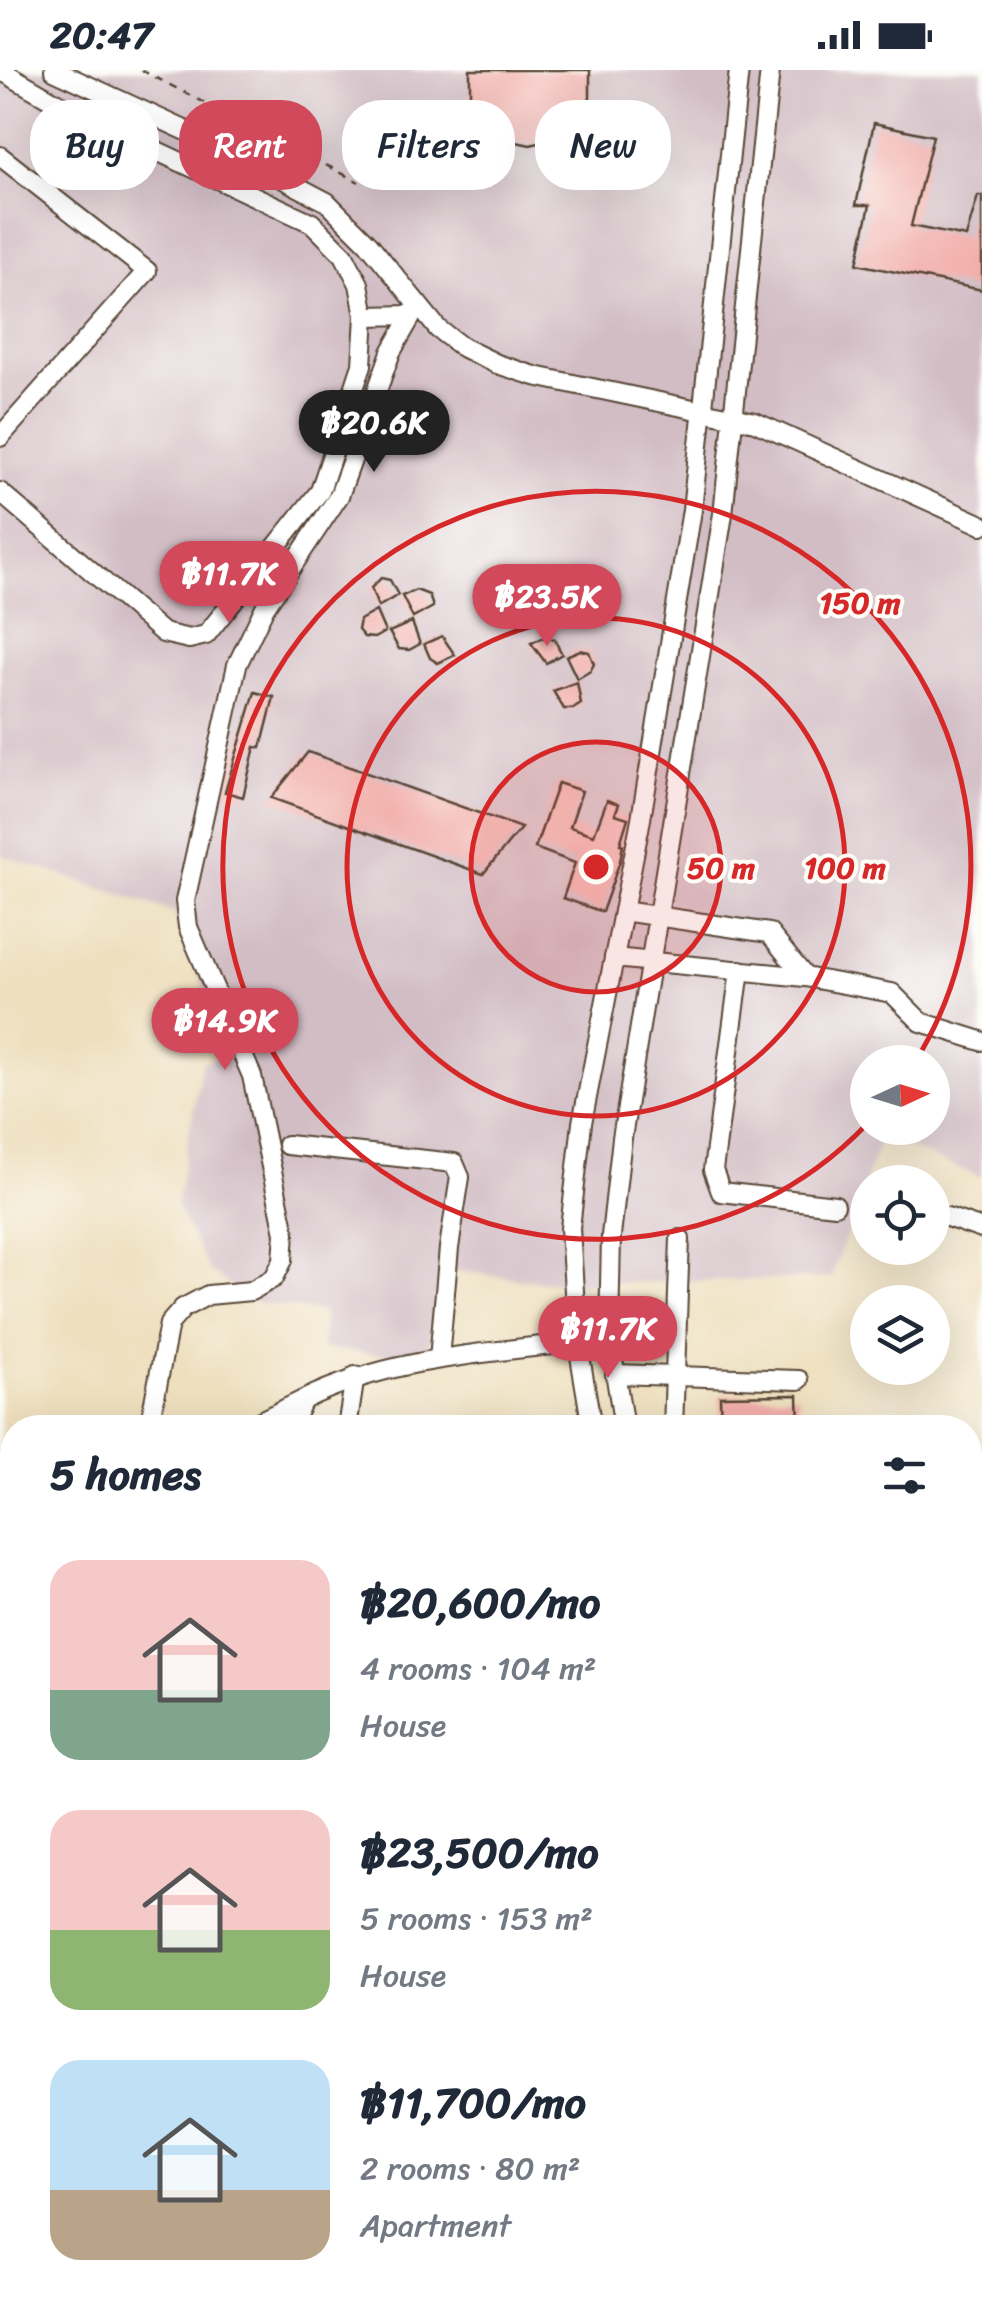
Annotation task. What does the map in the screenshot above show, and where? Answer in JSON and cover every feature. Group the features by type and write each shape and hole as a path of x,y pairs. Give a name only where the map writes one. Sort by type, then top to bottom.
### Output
{"street":[{"path":"0,70 73,112 312,224 344,255 359,284 365,316 362,365 320,492 206,636 189,639 162,633 0,492"},
{"path":"54,70 228,150 327,202 368,243 415,310 462,347 497,364 554,380 756,422 982,525"},
{"path":"590,1415 578,1342 570,1228 582,1124 692,510 739,70"},
{"path":"622,1415 608,1334 611,1236 657,916 723,514 770,70"},
{"path":"0,156 147,271 0,438"},
{"path":"365,316 415,310"},
{"path":"152,1415 169,1324 183,1308 208,1295 251,1291 274,1278 283,1260 285,1233 252,1076 188,926 185,901 237,665 265,607 339,496 392,352 415,310"},
{"path":"623,911 769,932 805,977"},
{"path":"614,958 805,977 892,993 921,1022 981,1041"},
{"path":"740,970 715,1182 721,1192 835,1205"},
{"path":"287,1146 457,1166 460,1177 448,1248 439,1359"},
{"path":"950,1219 982,1229"},
{"path":"672,1415 680,1239"},
{"path":"272,1415 355,1376 439,1359 578,1342"},
{"path":"615,1374 799,1380"},
{"path":"349,1415 355,1376"},
{"path":"296,1415 303,1400"}],"path":[{"path":"141,70 342,173"}],"shaded area":[{"path":"0,70 982,70 982,1178 903,1145 950,1145 950,1045 850,1045 850,1145 878,1145 871,1165 850,1165 850,1224 831,1278 563,1284 441,1269 429,1347 394,1356 322,1348 324,1312 254,1302 209,1271 176,1205 202,1062 230,1055 174,912 0,855"}],"building":[{"path":"470,70 590,70 589,100 535,100 535,144 515,142 515,100 470,97"},
{"path":"874,123 933,136 911,226 966,237 978,196 982,196 982,290 857,264 870,205 856,205"},
{"path":"381,578 390,580 398,595 378,607 371,588"},
{"path":"416,590 429,595 433,607 413,618 402,596"},
{"path":"376,611 385,632 374,638 364,637 358,630 360,620"},
{"path":"412,622 420,644 409,650 399,649 389,632"},
{"path":"442,636 455,655 438,663 430,658 424,644"},
{"path":"545,637 554,639 562,654 546,663 531,643"},
{"path":"580,650 589,652 594,664 577,679 566,656"},
{"path":"577,682 581,704 564,709 553,691"},
{"path":"255,692 274,697 261,748 255,747 243,797 225,792"},
{"path":"308,752 521,828 483,874 271,798"},
{"path":"558,783 582,791 570,827 594,835 607,800 619,804 615,814 628,818 620,844 620,861 602,912 563,898 575,863 535,848"},
{"path":"798,1395 799,1415 721,1415 720,1396"}]}
